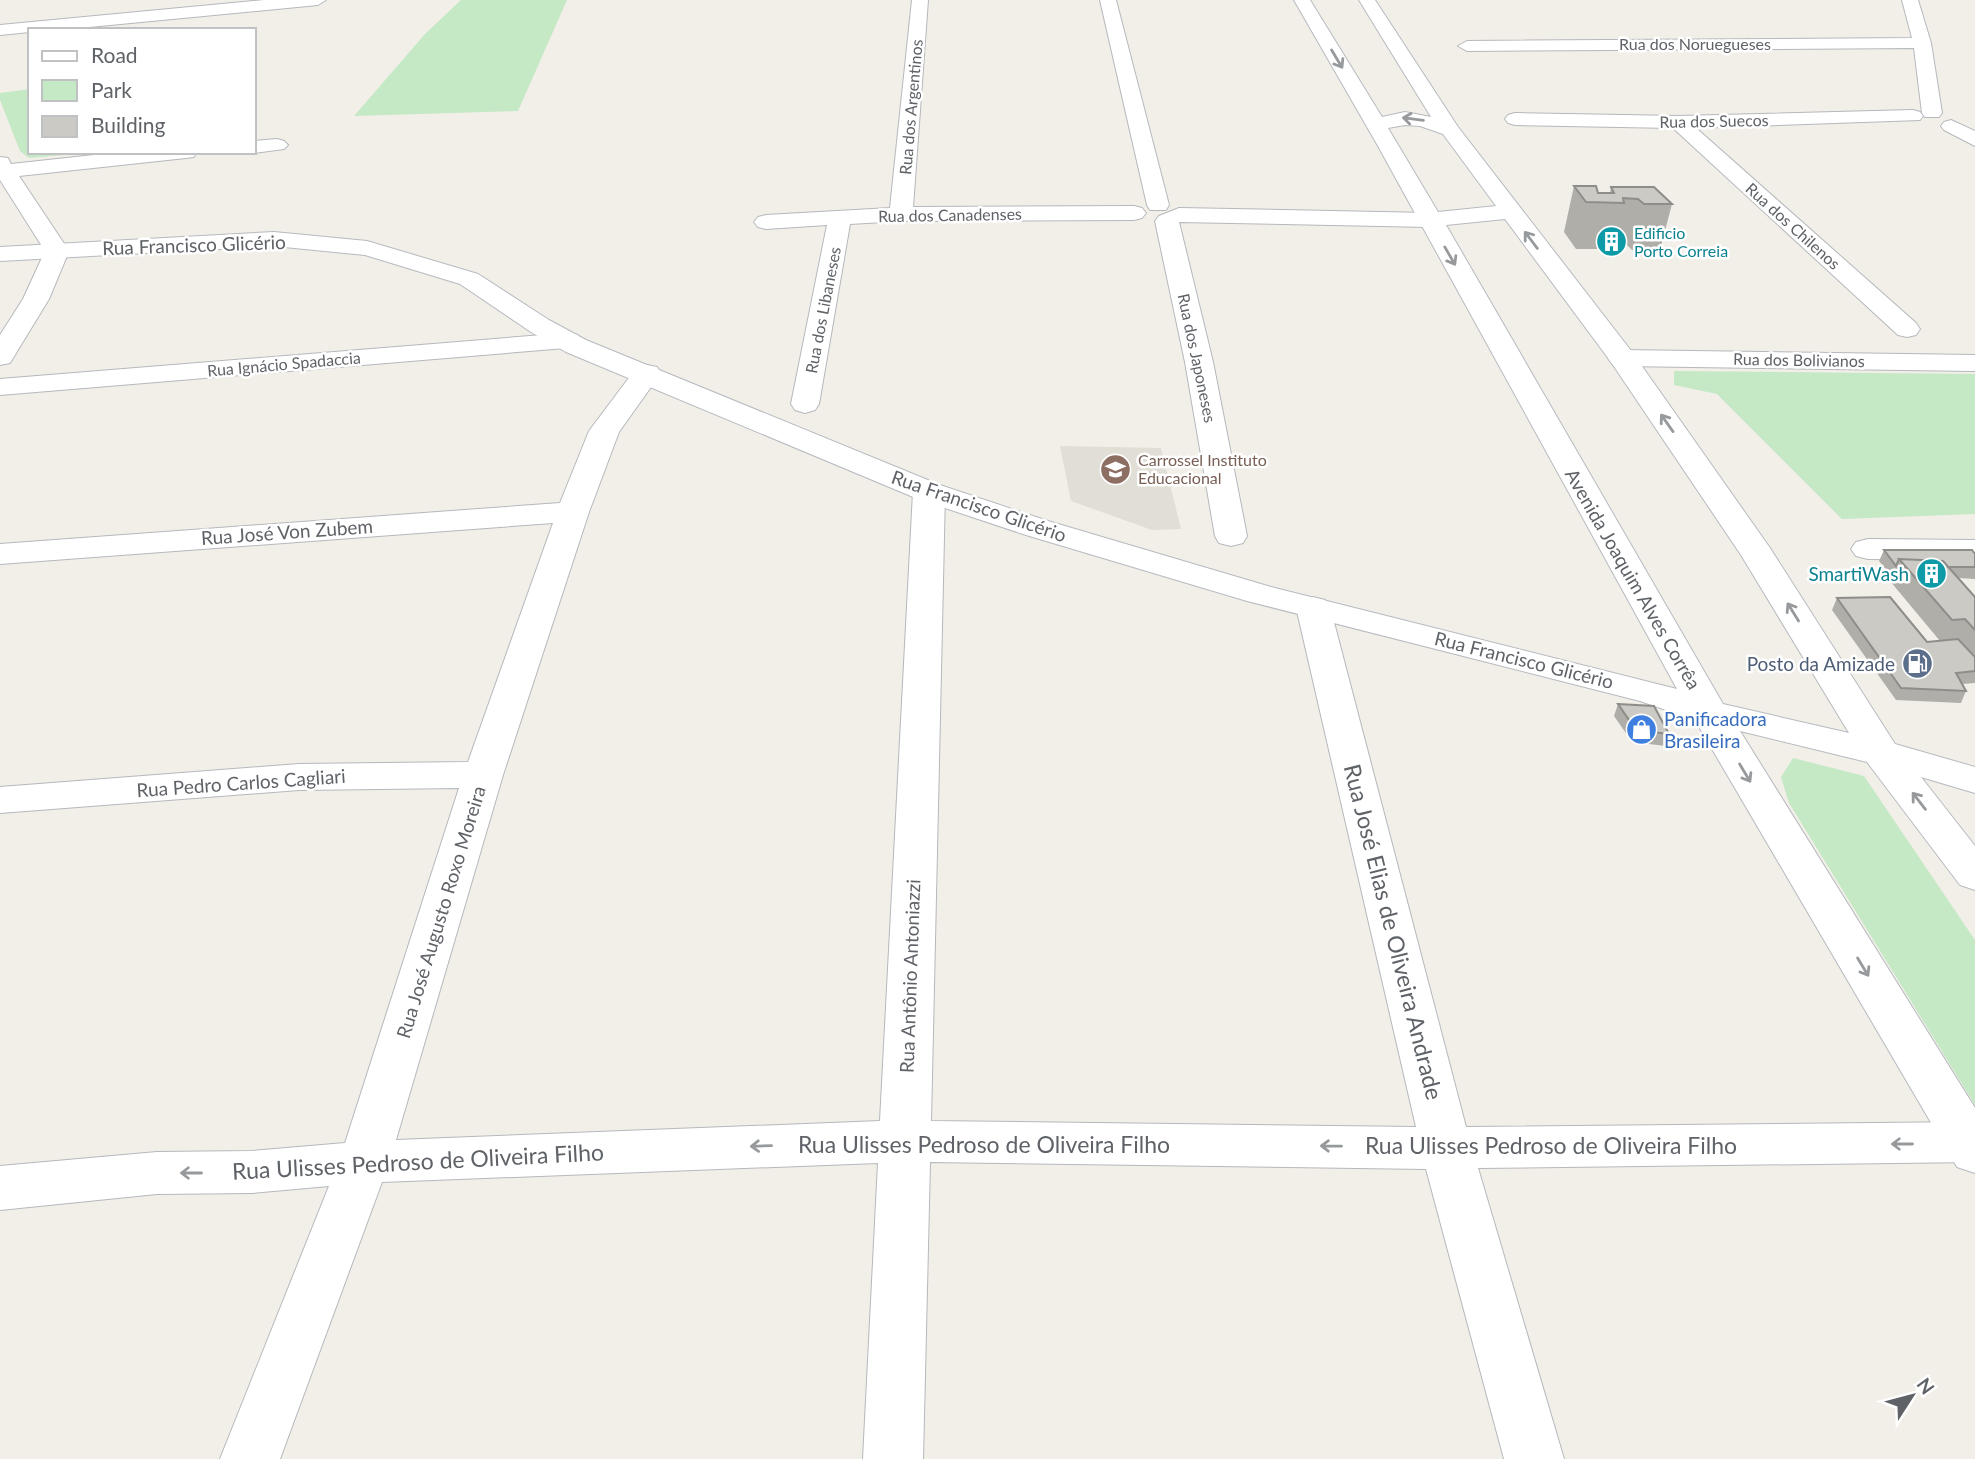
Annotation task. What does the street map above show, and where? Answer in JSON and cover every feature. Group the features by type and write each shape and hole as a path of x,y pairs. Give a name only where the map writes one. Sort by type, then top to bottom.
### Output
{"street":[{"path":"0,30 318,0"},
{"name":"Rua dos Argentinos","path":"901,214 920,0"},
{"name":"Rua dos Japoneses","path":"1108,0 1168,213 1231,536"},
{"name":"Avenida Joaquim Alves Corrêa","path":"1302,0 1376,125 1709,712 1973,1148"},
{"path":"1367,0 1450,130 1622,358 1758,555 1881,754 1960,833 1975,875"},
{"path":"1910,0 1923,43 1922,114"},
{"path":"220,28 229,8"},
{"name":"Rua dos Noruegueses","path":"1467,46 1923,43"},
{"name":"Rua dos Suecos","path":"1515,119 1678,122 1922,114 1923,123 1962,123 1975,140"},
{"path":"1376,125 1394,119 1419,118 1450,130"},
{"name":"Rua dos Chilenos","path":"1678,122 1908,330"},
{"path":"256,146 277,145"},
{"path":"0,357 36,299 57,251 2,167 146,154"},
{"name":"Rua dos Canadenses","path":"766,222 901,214 1134,213 1138,208 1168,213"},
{"path":"1168,213 1429,220 1510,212"},
{"name":"Rua dos Libaneses","path":"805,404 840,217"},
{"name":"Rua Francisco Glicério","path":"0,254 274,239 368,248 469,279 568,341 929,492 1259,594 1653,693 1709,712 1975,780"},
{"name":"Rua Ignácio Spadaccia","path":"0,387 568,341"},
{"name":"Rua dos Bolivianos","path":"1622,358 1975,363"},
{"name":"Rua José Augusto Roxo Moreira","path":"250,1459 363,1162 483,775 573,512 604,431 647,373"},
{"name":"Rua Antônio Antoniazzi","path":"893,1459 929,492"},
{"name":"Rua José Von Zubem","path":"0,554 573,512"},
{"path":"1868,549 1975,550"},
{"name":"Rua José Elias de Oliveira Andrade","path":"1313,607 1446,1148 1534,1459"},
{"name":"Rua Pedro Carlos Cagliari","path":"0,800 299,777 483,775"},
{"name":"Rua Ulisses Pedroso de Oliveira Filho","path":"0,1188 157,1173 251,1172 363,1162 903,1141 1446,1148 1973,1148"}],"shaded area":[{"name":"Carrossel Instituto Educacional","path":"1060,446 1161,448 1181,529 1152,530 1071,501"}],"green space":[{"path":"461,0 567,0 518,111 354,116 425,34"},
{"path":"28,89 28,154 74,154 29,158 20,151 0,100 0,93"},
{"path":"1674,371 1975,374 1975,514 1842,519 1717,394 1674,385"},
{"path":"1793,758 1864,776 1975,940 1975,1105 1789,803 1781,777"}],"building":[{"path":"1574,186 1596,186 1598,193 1614,193 1611,187 1654,187 1672,204 1644,204 1638,199 1623,198 1624,203 1586,202"},
{"path":"1884,550 1972,550 1975,554 1975,567 1948,567 1943,561 1899,559 1896,566"},
{"path":"1899,559 1943,561 1975,597 1975,630 1965,619 1952,620"},
{"name":"Posto da Amizade","path":"1890,597 1927,642 1958,639 1975,657 1975,671 1956,673 1966,691 1901,688 1837,598"},
{"path":"1618,704 1654,706 1669,734 1636,730"}],"place":[{"name":"Edificio Porto Correia","path":"1611,242"},
{"name":"Carrossel Instituto Educacional","path":"1115,469"},
{"name":"SmartiWash","path":"1932,574"},
{"name":"Posto da Amizade","path":"1918,664"},
{"name":"Panificadora Brasileira","path":"1641,730"}]}
